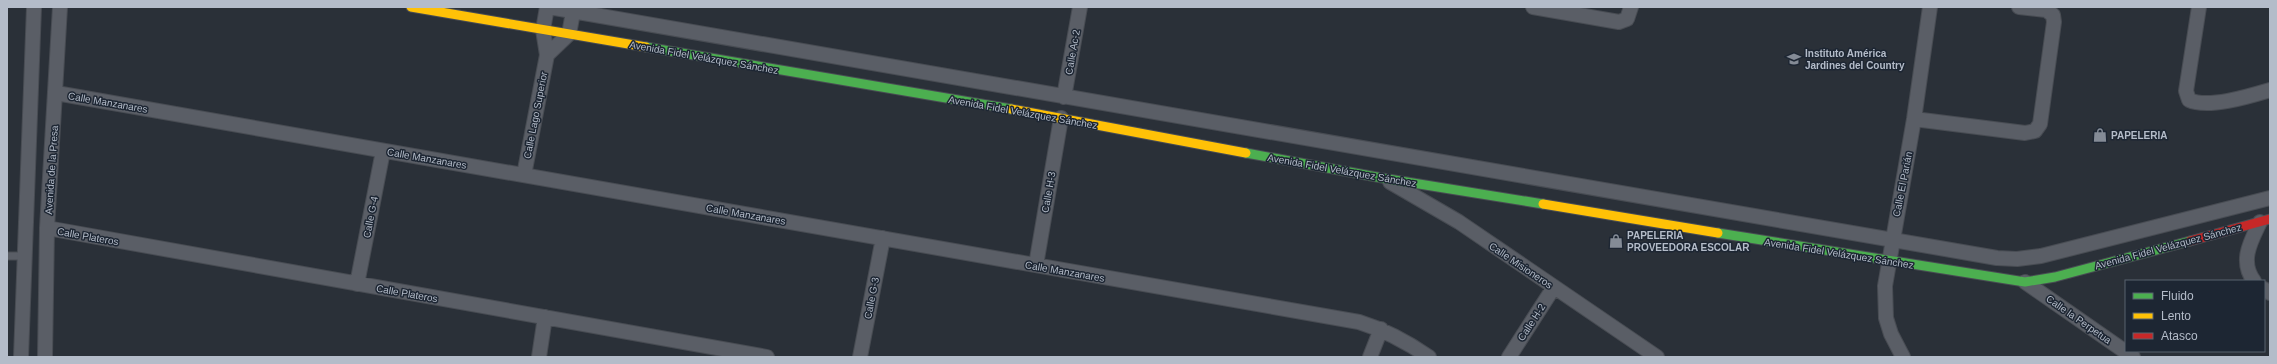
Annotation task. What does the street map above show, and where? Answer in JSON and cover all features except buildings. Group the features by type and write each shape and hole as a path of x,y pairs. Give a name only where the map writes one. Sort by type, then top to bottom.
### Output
{"street":[{"path":"20,357 34,7"},
{"name":"Avenida de la Presa","path":"45,357 47,228 60,7"},
{"name":"Avenida Fidel Velázquez Sánchez","path":"411,7 1061,118 1382,178 2010,281 2026,282 2055,277 2265,220"},
{"name":"Avenida Fidel Velázquez Sánchez","path":"548,7 574,9 671,28 1064,97 1996,258 2031,257 2270,198"},
{"name":"Calle Lago Superior","path":"524,175 547,55 543,30 548,7"},
{"name":"Calle Ac-2","path":"1064,97 1080,7"},
{"path":"1534,7 1618,22 1627,19 1631,7"},
{"name":"Calle El Parián","path":"1904,357 1891,334 1886,318 1884,286 1891,239 1914,119 1930,7"},
{"path":"1914,119 2026,133 2035,131 2040,124 2054,22 2053,15 2046,10 2018,7"},
{"path":"2198,7 2186,91 2189,100 2197,103 2244,98 2270,90"},
{"path":"547,55 569,34 574,9"},
{"path":"667,51 671,28"},
{"name":"Calle Manzanares","path":"56,93 1359,322 1382,329 1410,344 1429,357"},
{"path":"1152,135 1156,112"},
{"name":"Calle H-3","path":"1036,265 1061,118"},
{"name":"Calle G-4","path":"357,284 383,151"},
{"name":"Calle Misioneros","path":"1382,178 1459,222 1657,357"},
{"path":"2253,280 2247,269 2246,254 2265,220"},
{"name":"Calle Plateros","path":"47,228 767,357"},
{"name":"Calle G-3","path":"860,357 883,238"},
{"name":"Calle la Perpetua","path":"2026,282 2116,352 2133,357"},
{"name":"Calle H-2","path":"1508,357 1554,287"},
{"path":"539,357 545,317"},
{"path":"1370,357 1382,329"}],"lane":[{"path":"7,256 24,256"}],"traffic: fast":[{"path":"646,47 1011,109"},
{"path":"1246,153 1382,178 1543,204"},
{"path":"1718,233 2025,282 2055,277 2190,241"}],"traffic: slow":[{"path":"411,7 646,47"},
{"path":"1011,109 1246,153"},
{"path":"1543,204 1718,233"}],"traffic: jam":[{"path":"2190,241 2270,219"}],"place":[{"name":"Instituto América Jardines del Country","path":"1794,59"},
{"name":"PAPELERIA","path":"2100,135"},
{"name":"PAPELERIA PROVEEDORA ESCOLAR","path":"1616,241"}]}
